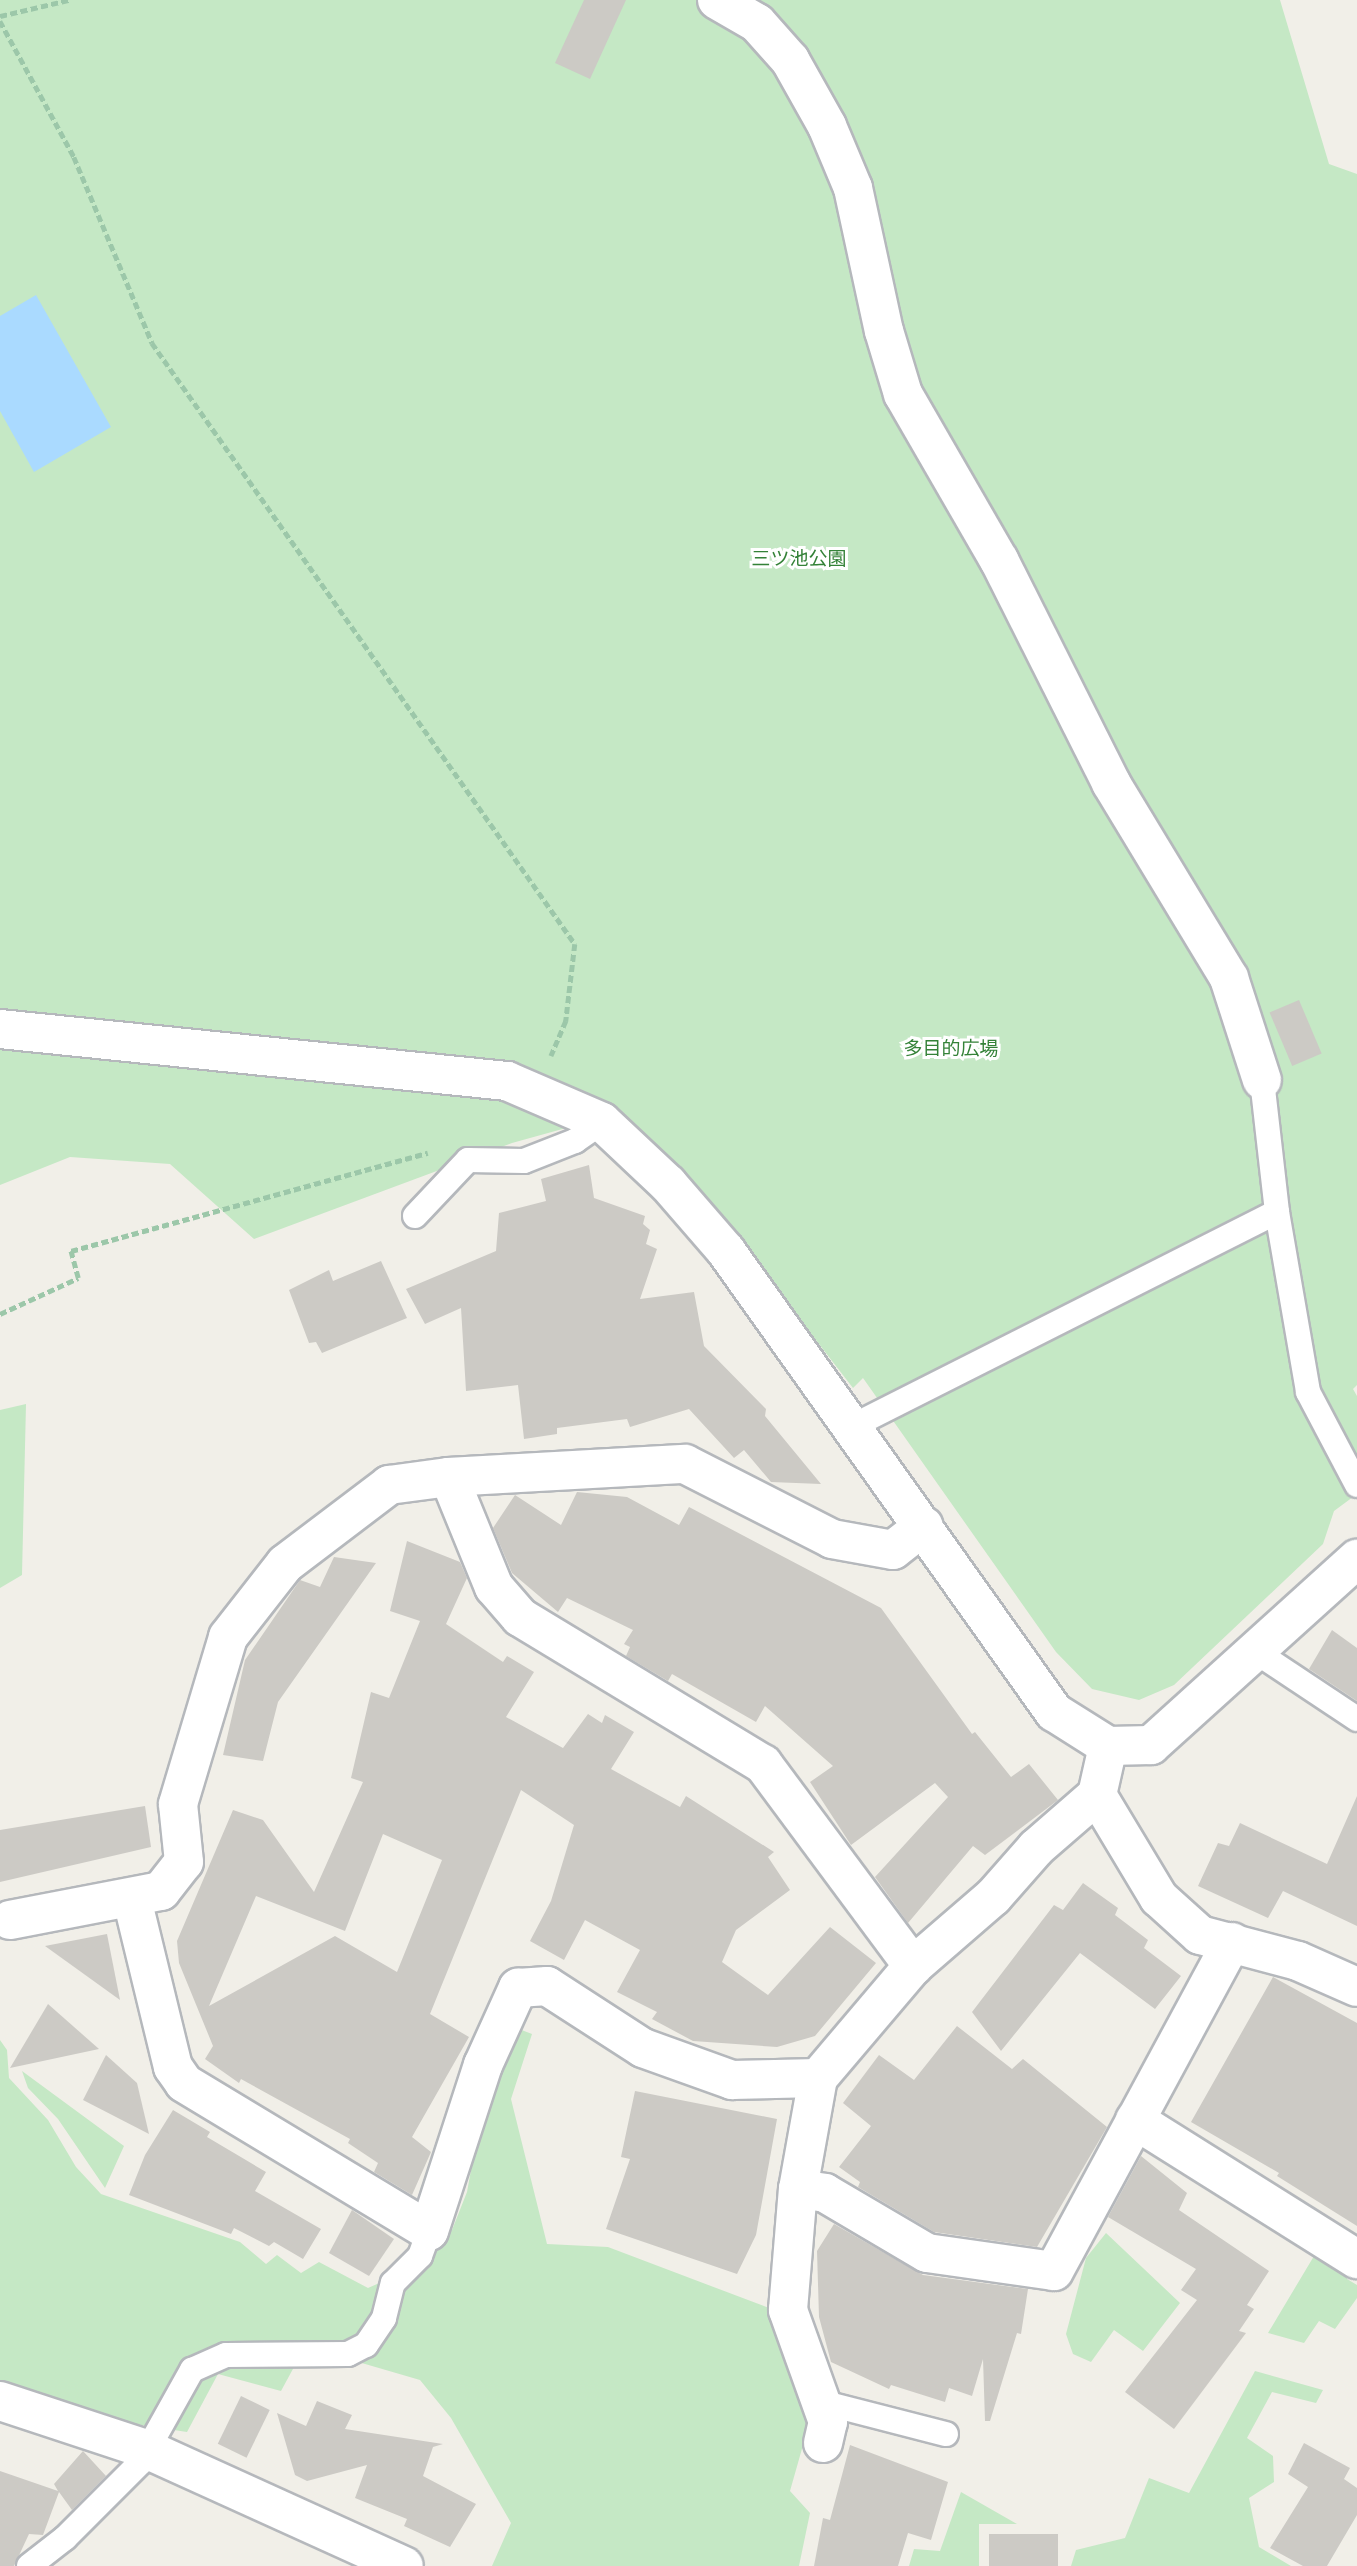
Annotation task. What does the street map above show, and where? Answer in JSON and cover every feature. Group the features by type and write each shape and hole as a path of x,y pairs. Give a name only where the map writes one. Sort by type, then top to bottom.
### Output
{"street":[{"path":"717,0 757,23 790,60 828,126 853,188 884,331 903,394 999,560 1111,783 1229,978 1262,1080"},
{"path":"0,1029 507,1081 535,1090 602,1122 668,1184 726,1251 1054,1712 1108,1746 1151,1745 1357,1559"},
{"path":"10,1920 132,1899 161,1891 184,1862 178,1804 228,1637 285,1564 389,1485 449,1477 685,1464 832,1539 893,1550 924,1526"},
{"path":"449,1477 494,1587 520,1617 763,1764 913,1966"},
{"path":"823,2443 828,2422 788,2310 798,2189 818,2078 913,1966 993,1897 1036,1848 1097,1795 1108,1746"},
{"path":"1097,1795 1159,1898 1200,1935 1298,1961 1357,1987"},
{"path":"132,1899 173,2067 184,2083 429,2231 483,2065 518,1988 547,1986 643,2048 732,2080 818,2078"},
{"path":"798,2189 825,2193 927,2253 1054,2271 1232,1942"},
{"path":"1135,2120 1357,2259"},
{"path":"0,2401 146,2449 404,2566"}],"lane":[{"path":"1262,1080 1277,1212 1308,1392 1357,1485"},
{"path":"415,1216 468,1160 524,1161 575,1141 602,1122"},
{"path":"851,1427 1277,1212"},
{"path":"1256,1652 1357,1719"},
{"path":"29,2566 65,2538 139,2463 192,2370 226,2355 348,2354 366,2344 384,2318 393,2283 420,2256 429,2231"},
{"path":"821,2402 946,2434"}],"path":[{"path":"69,0 0,19 74,157 152,343 575,944 566,1021 535,1090"},
{"path":"0,1314 78,1278 71,1251 451,1146 468,1160"}],"green space":[{"name":"三ツ池公園","path":"0,0 1280,0 1329,164 1357,174 1357,1385 1353,1389 1357,1396 1357,1494 1334,1511 1323,1544 1174,1685 1139,1700 1092,1689 1056,1652 863,1378 853,1388 736,1237 613,1115 512,1143 254,1239 170,1164 70,1157 0,1185"},
{"path":"26,1404 22,1575 0,1588 0,1410"},
{"path":"519,2029 532,2034 511,2099 547,2244 608,2247 769,2308 809,2424 790,2491 810,2513 799,2566 492,2566 511,2523 451,2418 420,2380 348,2359 294,2367 281,2391 218,2374 187,2432 76,2415 0,2391 0,2040 7,2050 9,2078 48,2120 76,2167 101,2194 240,2242 266,2264 277,2255 301,2273 319,2262 368,2288 411,2269 452,2230 467,2192 486,2087"},
{"path":"22,2071 124,2146 105,2188 58,2119 28,2088"},
{"path":"1106,2233 1180,2303 1143,2351 1114,2330 1091,2362 1073,2354 1066,2334 1086,2258"},
{"path":"1317,2251 1348,2271 1347,2279 1357,2285 1357,2298 1335,2329 1319,2321 1304,2343 1268,2333"},
{"path":"1255,2371 1323,2390 1316,2403 1272,2392 1247,2438 1273,2456 1274,2482 1249,2498 1259,2547 1291,2566 1071,2566 1076,2550 1125,2538 1149,2478 1189,2493"},
{"path":"961,2492 1017,2524 979,2524 979,2566 909,2566 914,2549 940,2551"}],"water":[{"path":"36,295 111,427 34,472 0,411 0,316"}],"building":[{"path":"584,0 626,0 590,79 555,63"},
{"path":"1299,1000 1322,1053 1292,1066 1270,1013"},
{"path":"589,1165 594,1198 645,1216 643,1224 650,1230 646,1244 657,1249 640,1299 694,1292 704,1346 766,1409 765,1416 821,1484 771,1482 744,1450 734,1458 689,1409 630,1427 627,1419 557,1428 557,1434 524,1439 518,1385 466,1391 461,1308 425,1324 406,1289 496,1251 499,1213 546,1201 541,1179"},
{"path":"381,1261 407,1318 322,1353 316,1342 309,1343 289,1290 329,1270 333,1281"},
{"path":"577,1492 627,1497 679,1525 689,1507 881,1608 972,1734 975,1732 1011,1777 1029,1764 1058,1800 985,1855 973,1846 908,1923 875,1877 948,1797 935,1783 851,1845 810,1782 833,1766 765,1706 756,1722 672,1674 668,1681 626,1656 630,1647 624,1644 633,1630 567,1598 558,1612 512,1573 493,1528 515,1495 561,1525"},
{"path":"407,1541 460,1562 467,1578 446,1624 503,1662 507,1656 534,1672 506,1717 563,1748 588,1714 602,1723 605,1715 634,1732 611,1769 680,1807 686,1796 774,1852 768,1857 790,1890 736,1930 722,1962 768,1995 830,1927 876,1963 815,2036 777,2047 693,2041 652,2019 657,2012 617,1992 640,1950 585,1920 564,1960 530,1941 551,1901 574,1825 521,1790 430,2014 469,2037 412,2137 431,2152 412,2195 374,2172 378,2163 348,2143 350,2139 241,2079 239,2083 205,2059 213,2046 179,1963 177,1941 233,1810 263,1820 314,1892 363,1782 351,1778 371,1692 389,1698 420,1621 390,1611","holes":["383,1834 442,1860 397,1972 335,1936 209,2006 256,1896 345,1931"]},
{"path":"334,1557 376,1563 278,1702 263,1761 223,1755 245,1660 300,1580 320,1587"},
{"path":"1332,1630 1357,1648 1357,1701 1309,1669"},
{"path":"1357,1796 1357,1926 1283,1891 1268,1918 1198,1886 1218,1843 1229,1846 1240,1823 1327,1864"},
{"path":"145,1806 151,1847 0,1882 0,1830"},
{"path":"1083,1883 1118,1908 1115,1915 1148,1940 1144,1948 1181,1976 1155,2009 1080,1953 1001,2051 972,2012 1054,1905 1063,1910"},
{"path":"107,1934 120,2000 45,1946"},
{"path":"1273,1977 1357,2023 1357,2226 1277,2176 1279,2173 1191,2122"},
{"path":"48,2004 99,2049 10,2068"},
{"path":"957,2026 1012,2069 1023,2059 1107,2127 1037,2247 934,2232 858,2187 860,2182 839,2167 871,2126 843,2103 879,2055 914,2080"},
{"path":"106,2055 137,2083 149,2134 83,2100"},
{"path":"635,2091 777,2119 756,2235 737,2274 606,2229 630,2159 621,2157"},
{"path":"173,2110 210,2132 207,2137 266,2172 255,2191 321,2229 303,2259 274,2242 269,2246 234,2228 231,2234 129,2195 145,2155"},
{"path":"1141,2156 1187,2193 1179,2210 1269,2271 1247,2305 1254,2309 1239,2331 1246,2333 1174,2429 1125,2392 1197,2300 1181,2290 1196,2269 1108,2217"},
{"path":"352,2210 394,2239 369,2276 329,2253"},
{"path":"834,2224 923,2275 1028,2289 1021,2334 1017,2333 990,2421 985,2421 983,2359 972,2396 949,2388 945,2402 891,2385 889,2389 831,2362 819,2317 817,2251"},
{"path":"241,2396 270,2410 247,2458 218,2444"},
{"path":"317,2401 352,2415 345,2429 443,2444 433,2447 423,2476 476,2504 450,2547 404,2526 407,2519 355,2498 367,2465 307,2481 295,2475 277,2413 306,2426"},
{"path":"1304,2443 1350,2468 1344,2479 1357,2488 1357,2515 1327,2566 1303,2566 1270,2548 1308,2487 1288,2474"},
{"path":"850,2445 948,2482 931,2540 908,2533 898,2566 814,2566 823,2518 830,2520"},
{"path":"83,2451 106,2476 72,2510 59,2492 43,2535 29,2534 14,2566 0,2566 0,2471 58,2491 54,2484"},
{"path":"989,2534 1058,2534 1058,2566 989,2566"}],"park label":[{"name":"多目的広場","path":"951,1049"}]}
